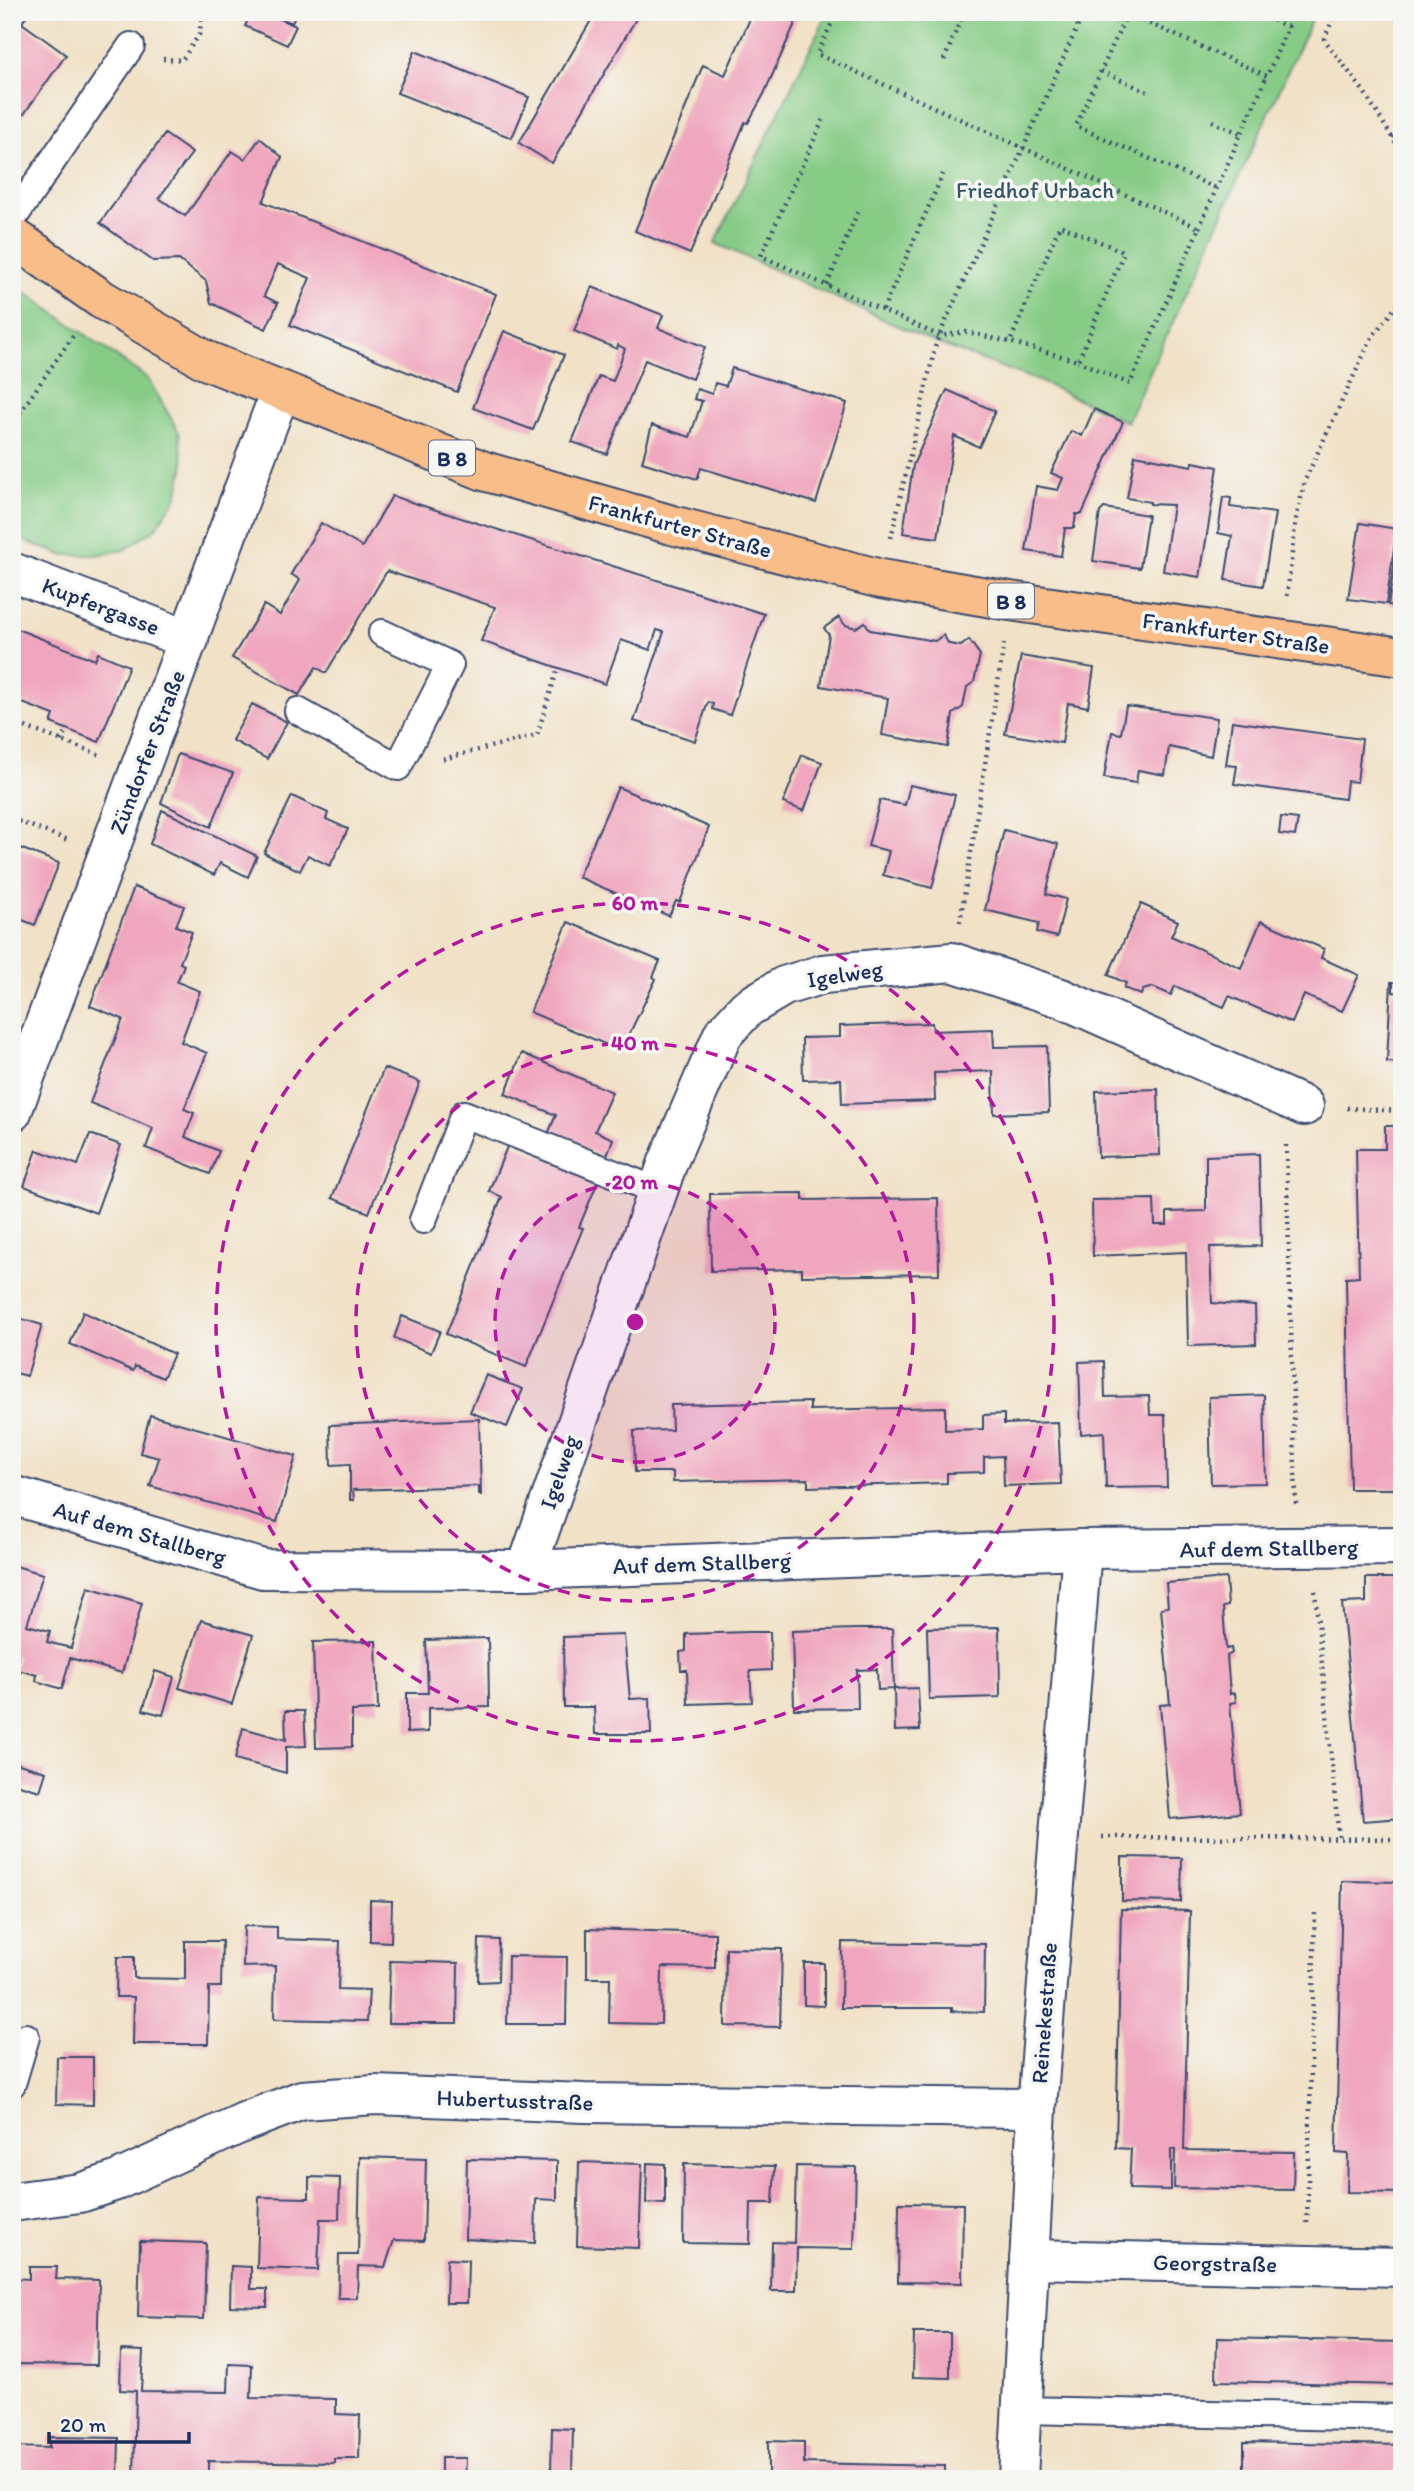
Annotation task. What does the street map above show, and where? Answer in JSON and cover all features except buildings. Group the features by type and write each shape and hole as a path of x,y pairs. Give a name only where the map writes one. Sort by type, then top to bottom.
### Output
{"main road":[{"name":"Frankfurter Straße","path":"12,236 123,313 205,360 484,471 672,526 881,579 1010,601 1402,657"}],"street":[{"name":"Zündorfer Straße","path":"12,1112 280,392"},
{"name":"Kupfergasse","path":"12,572 189,640"},
{"name":"Igelweg","path":"526,1570 658,1191 723,1034 747,1008 784,986 823,974 953,962 1061,998 1304,1106"},
{"name":"Auf dem Stallberg","path":"12,1495 263,1569 526,1570 1082,1549 1402,1546"},
{"name":"Reinekestraße","path":"1018,2479 1037,2108 1082,1549"},
{"name":"Hubertusstraße","path":"12,2203 80,2193 116,2181 244,2122 302,2100 375,2095 584,2103 1037,2108"},
{"name":"Georgstraße","path":"1028,2259 1402,2267"}],"lane":[{"path":"12,220 131,46"},
{"path":"298,711 398,767 450,665 382,633"},
{"path":"423,1220 464,1114 658,1191"},
{"path":"12,2084 26,2037"},
{"path":"1021,2410 1402,2418"}],"path":[{"path":"131,46 153,58 182,60 200,35 203,12"},
{"path":"837,12 817,54 1199,228"},
{"path":"944,60 964,12"},
{"path":"1256,12 1288,27"},
{"path":"822,120 761,256 940,336 966,332 1010,342 1078,361 1130,384 1295,12"},
{"path":"1336,12 1324,39 1365,93 1402,154"},
{"path":"881,579 940,336 1083,13"},
{"path":"1216,188 1076,126 1126,13 1267,76"},
{"path":"1101,71 1148,92"},
{"path":"1212,121 1241,134"},
{"path":"1392,137 1402,129"},
{"path":"883,310 943,174"},
{"path":"827,285 859,211"},
{"path":"1010,342 1060,225 1124,252 1078,361"},
{"path":"1282,638 1296,519 1305,480 1372,337 1402,299"},
{"path":"12,424 74,334"},
{"path":"953,962 1010,601"},
{"path":"398,767 422,765 537,736 558,668"},
{"path":"12,722 140,770"},
{"path":"61,741 67,729"},
{"path":"12,819 108,856"},
{"path":"1339,1839 1304,1548 1286,1146 1304,1106 1402,1111"},
{"path":"1057,1836 1402,1839"},
{"path":"1306,2265 1315,1913"}],"green space":[{"name":"Friedhof Urbach","path":"828,12 1315,12 1127,422 1039,381 936,343 715,243"},
{"path":"12,283 148,379 179,432 184,465 177,497 155,529 124,550 96,555 62,555 12,536"}]}
